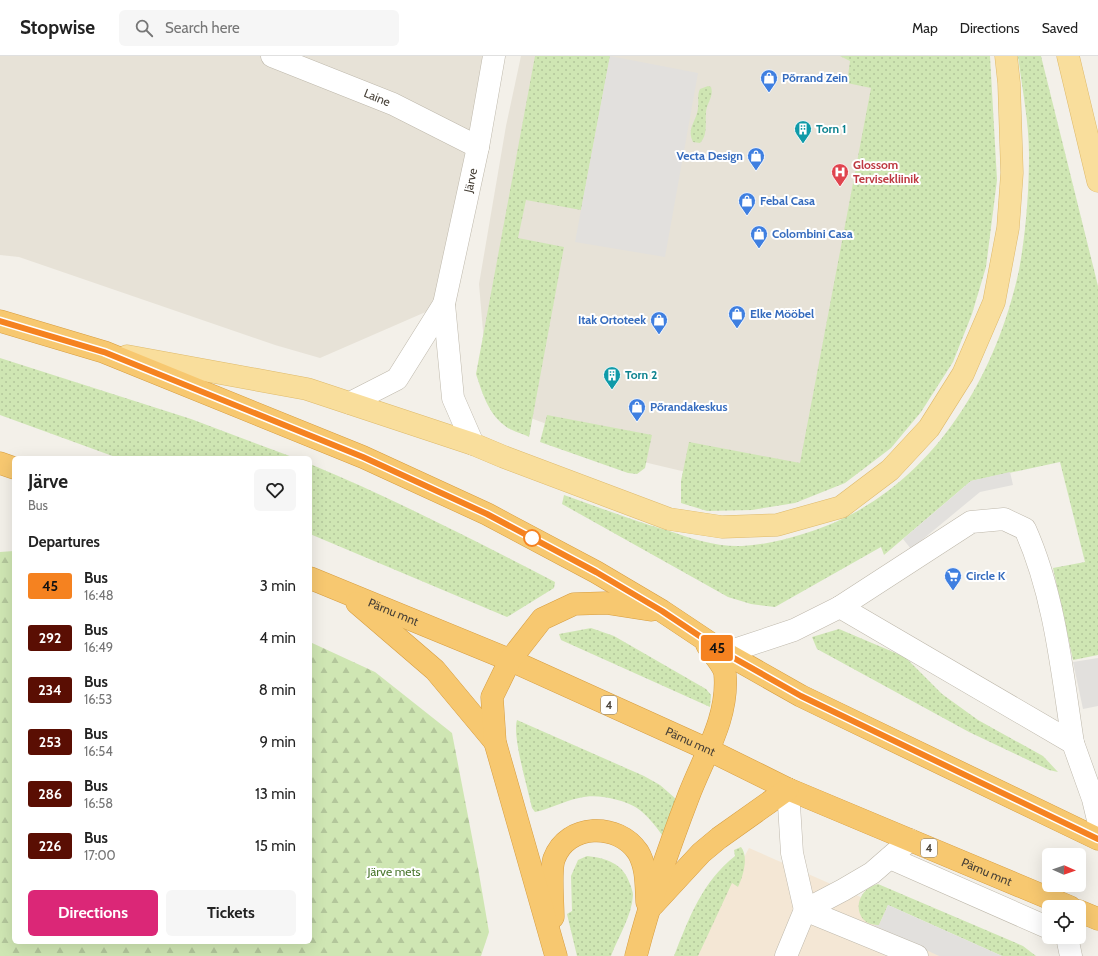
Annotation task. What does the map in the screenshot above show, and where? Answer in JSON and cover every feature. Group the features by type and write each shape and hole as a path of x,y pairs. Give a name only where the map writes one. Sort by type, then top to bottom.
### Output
{"highway":[{"path":"0,320 104,352 363,457 480,511 596,572 662,611 725,653 801,696 1098,839"},
{"path":"0,463 12,467"},
{"name":"Pärnu mnt","path":"312,579 510,660 709,750 788,789 1053,900"},
{"path":"343,591 435,670 495,742"},
{"path":"554,948 495,742 492,697 510,660 542,619 574,604 606,603 662,611"},
{"path":"636,956 647,912 689,794 709,750 724,706 725,672 704,639"},
{"path":"647,912 702,854 720,838 788,789"},
{"path":"554,948 554,860 560,847 569,838 583,832 596,830 623,837 638,852 646,873 647,912"}],"main road":[{"path":"104,352 307,389 473,444 669,519 722,527 777,525 841,507 890,470 929,428 963,374 994,302 1008,228 1012,173 1009,83 1006,56"},
{"path":"1068,56 1098,182"}],"street":[{"name":"Laine","path":"272,56 393,104 478,147"},
{"name":"Järve","path":"473,444 453,398 444,304 478,147 494,56"},
{"name":"Järve","path":"350,403 397,379 444,304"},
{"path":"725,653 794,630 840,607 971,522 1004,519 1025,529 1038,558 1057,638 1073,744 1093,799 1098,820"},
{"path":"840,607 1073,744"},
{"path":"786,956 805,910 792,853 788,789"},
{"path":"805,910 872,873 910,840"},
{"path":"890,858 1042,925"},
{"path":"805,910 912,955"},
{"path":"1068,944 1071,956"}],"shaded area":[{"path":"0,56 494,56 444,304 320,358 275,345 19,257 0,255"},
{"path":"521,56 956,56 956,322 770,492 648,463 489,402 479,284 506,126"},
{"path":"610,56 698,73 665,257 575,242"},
{"path":"1010,472 1013,485 980,492 911,549 903,539 971,481"},
{"path":"1098,658 1098,706 1083,709 1073,662"},
{"path":"749,848 995,956 691,956"},
{"path":"888,905 1002,956 939,956 873,925 879,925"}],"green space":[{"path":"535,56 610,56 581,210 526,200 518,238 564,247 529,437 507,427 498,420 486,402 476,374"},
{"path":"840,56 990,56 997,180 986,267 972,314 953,362 921,412 891,448 845,483 795,503 752,510 707,511 681,503 681,481 689,442 800,463 871,88 847,83 850,61"},
{"path":"1018,56 1041,56 1098,286 1098,655 1073,660 1053,568 1085,562 1060,462 971,481 884,555 881,547 775,607 751,604 728,597 562,504 564,495 627,518 694,539 723,545 742,546 773,542 803,534 845,517 883,494 917,466 946,433 971,396 991,356 1007,314 1019,270 1027,212 1029,142"},
{"path":"708,86 711,87 712,94 706,112 706,128 703,140 700,143 693,142 691,137 691,129 697,113 699,91 700,89"},
{"path":"0,358 191,419 290,456 113,456 0,415"},
{"path":"547,415 652,435 645,468 637,474 628,473 540,442"},
{"path":"312,465 434,520 555,582 554,588 507,617 312,535"},
{"name":"Järve mets","path":"12,551 12,944 312,944 312,643 375,672 452,733 489,932 481,956 0,956 0,552"},
{"path":"591,628 614,636 706,689 711,695 710,707 561,640 559,634"},
{"path":"839,629 905,657 942,694 978,720 1043,756 1058,772 1049,770 969,732 817,649 812,637"},
{"path":"517,720 644,776 660,785 676,799 662,835 651,820 637,808 624,802 609,798 593,796 573,799 535,812 532,808 518,750 516,728"},
{"path":"741,847 745,856 745,861 740,883 738,887 732,883 698,956 674,956 691,915 705,889 724,866 735,856 734,850"},
{"path":"587,856 601,858 618,866 627,877 633,892 630,911 611,956 577,956 567,914 572,911 571,876 578,860"},
{"path":"878,884 1023,946 1036,956 1002,956 888,905 879,925 870,924 864,920 860,914 860,900 863,893 869,888"}],"bus line":[{"name":"45","path":"0,321 104,352 363,457 487,514 596,572 662,611 725,653 801,696 1098,839"}],"place":[{"name":"Põrrand Zein","path":"769,93"},
{"name":"Torn 1","path":"803,144"},
{"name":"Vecta Design","path":"756,171"},
{"name":"Glossom Tervisekliinik","path":"840,187"},
{"name":"Febal Casa","path":"747,216"},
{"name":"Colombini Casa","path":"759,249"},
{"name":"Elke Mööbel","path":"737,329"},
{"name":"Itak Ortoteek","path":"659,335"},
{"name":"Torn 2","path":"612,390"},
{"name":"Põrandakeskus","path":"637,422"},
{"name":"Circle K","path":"953,591"}]}
